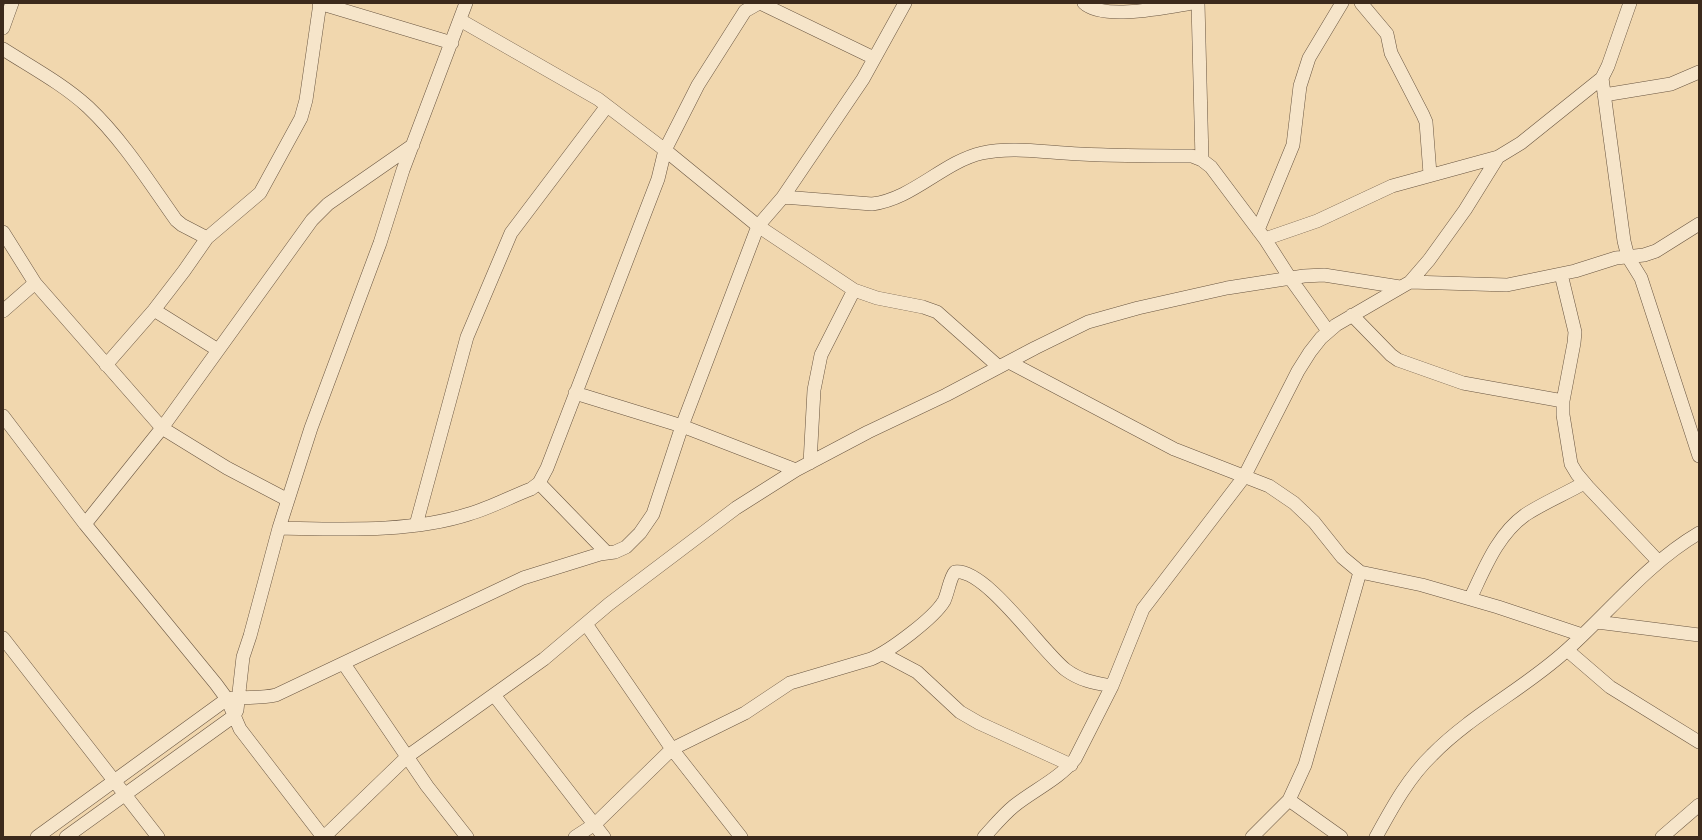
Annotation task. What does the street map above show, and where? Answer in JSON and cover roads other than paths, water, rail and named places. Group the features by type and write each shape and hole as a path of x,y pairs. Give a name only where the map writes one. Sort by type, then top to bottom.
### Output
{"street":[{"path":"3,28 12,3"},
{"path":"106,365 154,310 207,238 260,193 301,118 306,100 319,3 452,43"},
{"path":"233,698 279,528 311,428 466,3"},
{"path":"279,528 349,529 441,522 470,514 531,488 539,483 658,179 665,150 698,85 746,11 759,3 874,58"},
{"path":"37,837 233,698 262,698 276,695 523,578 626,547 640,533 653,514 682,426 758,226 783,197 863,79 905,3"},
{"path":"1084,3 1095,10 1116,12 1139,11 1192,3"},
{"path":"1198,3 1202,160"},
{"path":"1262,235 1293,145 1300,86 1309,58 1342,3"},
{"path":"1361,3 1387,34 1391,53 1424,118 1430,174"},
{"path":"1630,3 1602,78 1624,241 1628,257 1641,278 1699,456"},
{"path":"460,20 576,85 607,106 665,150 758,226 854,290 877,298 923,307 937,312 1004,364 1174,449 1269,486 1294,503 1314,522 1342,557 1360,572 1422,585 1470,599 1582,636"},
{"path":"3,49 75,96 122,144 176,220 182,225 207,238"},
{"path":"1604,94 1671,84 1699,72"},
{"path":"1262,235 1317,221 1392,186 1430,174 1498,157 1521,143 1602,78"},
{"path":"416,524 468,337 511,233 607,106"},
{"path":"85,524 162,428 312,220 328,204 413,145"},
{"path":"783,197 872,204 882,203 897,198 969,157 1001,150 1082,155 1192,156 1202,160 1211,167 1262,235 1290,278 1328,331"},
{"path":"984,837 1014,806 1071,765 1112,686 1143,609 1244,476 1298,371 1328,331 1352,314 1405,284 1429,260 1465,210 1498,157"},
{"path":"234,716 240,729 323,837 408,756 544,659 609,604 736,508 796,470 1088,322 1158,302 1227,288 1290,278 1324,275 1405,284 1506,285 1561,274 1616,258 1656,251 1699,224"},
{"path":"3,232 35,283 162,428 227,468 288,500"},
{"path":"1561,274 1575,332 1563,401 1563,415 1568,453 1577,474 1584,483 1658,561"},
{"path":"3,311 35,283"},
{"path":"810,463 814,390 821,356 854,290"},
{"path":"154,310 218,350"},
{"path":"1352,314 1390,355 1398,360 1463,383 1563,401"},
{"path":"575,393 682,426 796,470"},
{"path":"3,416 85,524 239,705 234,716 66,837"},
{"path":"539,483 607,553"},
{"path":"1470,599 1498,544 1514,526 1525,516 1584,483"},
{"path":"1376,837 1405,788 1431,755 1455,734 1535,677 1597,622 1658,561 1682,543 1699,533"},
{"path":"575,837 595,824 672,749 745,713 790,683 872,659 883,654 933,613 943,602 950,587 953,575 960,572 979,582 995,593 1065,669 1085,681 1112,686"},
{"path":"1252,837 1289,800 1305,766 1360,572"},
{"path":"1597,622 1699,635"},
{"path":"586,624 672,749 741,837"},
{"path":"3,638 158,837"},
{"path":"1567,650 1610,687 1699,742"},
{"path":"883,654 917,672 960,712 979,724 1071,765"},
{"path":"344,664 427,786 466,837"},
{"path":"494,695 604,837"},
{"path":"1289,800 1341,837"},
{"path":"1662,837 1699,805"}]}
